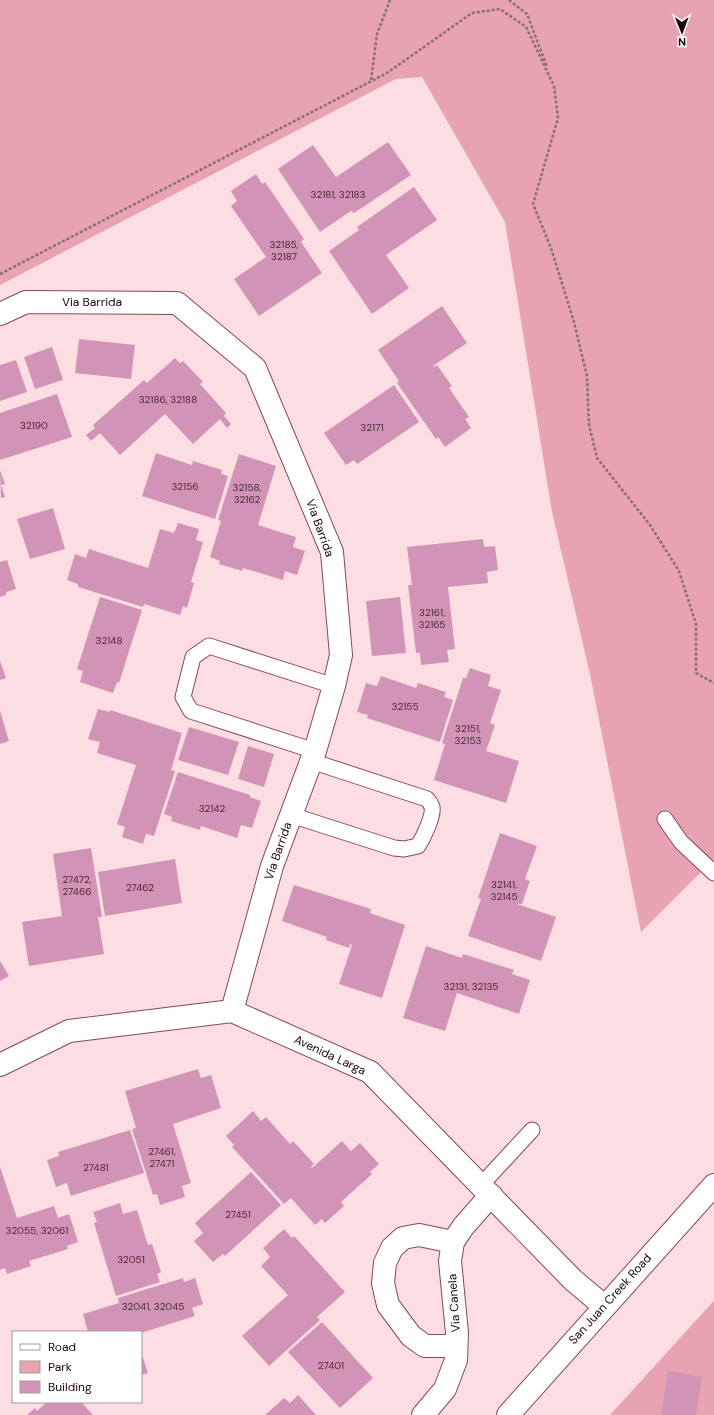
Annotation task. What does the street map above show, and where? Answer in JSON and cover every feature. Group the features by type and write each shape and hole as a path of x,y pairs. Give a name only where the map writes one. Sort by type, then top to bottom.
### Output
{"street":[{"name":"Via Barrida","path":"0,314 26,302 177,303 255,368 332,552 341,655 334,686 313,756 272,866 232,1011"},
{"path":"0,1065 68,1031 232,1011"},
{"name":"Avenida Larga","path":"232,1011 370,1072 573,1280 604,1306"},
{"name":"San Juan Creek Road","path":"508,1415 604,1306 714,1185"},
{"name":"Via Canela","path":"423,1415 445,1389 456,1360 457,1332 450,1261 453,1242 486,1190"},
{"path":"453,1242 419,1235 403,1238 392,1248 385,1263 382,1283 388,1305 412,1336 425,1346 456,1346"}],"lane":[{"path":"291,815 394,848 404,849 418,846 423,838 432,813 432,806 427,799 191,711 183,697 193,657 209,646 334,686"},
{"path":"665,819 681,842 714,874"},
{"path":"486,1190 532,1130"}],"path":[{"path":"371,81 377,34 390,0"},
{"path":"509,0 527,14 554,86 558,118 533,204 551,248 582,353 587,376 589,425 597,458 650,525 679,571 696,624 696,673 714,683"},
{"path":"0,274 387,73 472,13 500,9 526,27 554,86"}],"green space":[{"path":"0,0 714,0 714,859 641,932 590,674 552,512 505,222 422,77 396,79 0,285"},
{"path":"714,1301 714,1415 610,1415 710,1305"}],"building":[{"path":"388,142 411,175 354,213 351,211 320,232 278,169 313,145 336,177"},
{"path":"256,174 262,184 265,182 304,239 301,242 322,273 259,316 234,279 266,257 231,206 237,201 231,191"},
{"path":"414,187 437,220 386,255 409,288 372,314 329,251 359,230 357,227"},
{"path":"442,306 467,343 433,366 434,367 437,365 452,386 449,388 469,417 465,419 471,428 445,447 438,437 436,439 397,383 399,381 378,350"},
{"path":"79,339 135,345 131,379 75,373"},
{"path":"52,347 63,380 35,389 24,357"},
{"path":"175,358 180,363 183,361 203,382 200,384 226,413 224,416 231,424 227,428 220,419 193,444 165,414 120,455 100,433 91,441 86,435 95,428 93,425 144,380 147,383"},
{"path":"16,360 27,392 0,401 0,365"},
{"path":"394,385 419,422 357,464 354,460 346,465 324,433"},
{"path":"57,394 72,437 0,460 0,413"},
{"path":"156,453 192,465 193,461 222,470 221,474 228,476 215,519 142,496"},
{"path":"239,454 276,466 258,525 296,537 293,547 305,551 297,575 285,571 283,580 243,568 242,571 219,564 220,561 210,557 221,521 218,520"},
{"path":"0,470 5,484 1,485 5,497 1,498"},
{"path":"53,508 65,549 30,559 17,519"},
{"path":"178,523 199,529 196,540 203,542 191,582 194,583 187,608 183,606 180,615 144,604 143,607 78,587 78,584 67,580 75,554 86,558 89,549 148,568 160,529 174,533"},
{"path":"483,539 484,547 495,546 498,570 487,572 488,583 448,587 455,649 447,650 449,662 421,665 420,653 416,653 408,585 412,585 407,547"},
{"path":"7,560 16,589 6,592 6,595 0,597 0,562"},
{"path":"100,597 142,610 119,683 117,682 113,693 80,682 83,671 77,669"},
{"path":"400,597 406,653 372,656 366,601"},
{"path":"0,661 6,678 0,680"},
{"path":"470,668 491,675 488,686 501,690 490,723 495,725 486,751 519,761 506,803 434,780 445,744 442,743 463,678 466,678"},
{"path":"381,676 416,688 418,683 446,692 444,697 453,700 440,742 367,718 368,715 357,712 366,683 377,686"},
{"path":"98,709 110,712 110,710 182,733 171,770 175,771 154,836 146,834 143,844 122,837 125,827 117,824 136,765 97,753 100,742 88,739"},
{"path":"0,711 9,741 0,744"},
{"path":"189,727 239,742 228,775 178,760"},
{"path":"248,746 274,754 264,787 238,779"},
{"path":"178,772 250,795 250,797 261,801 252,828 241,825 237,838 201,826 200,830 171,821 172,817 164,814"},
{"path":"500,833 537,846 525,879 530,881 522,904 517,904 556,917 541,961 468,936 481,899 478,898"},
{"path":"91,848 102,917 98,917 104,954 29,966 22,922 62,916 53,854"},
{"path":"175,859 182,903 105,916 98,872"},
{"path":"294,885 371,909 370,913 405,925 382,998 339,984 352,945 350,944 349,948 326,940 327,937 282,921"},
{"path":"426,946 462,958 463,954 514,970 512,974 530,980 519,1014 457,993 445,1031 403,1018"},
{"path":"0,961 9,976 0,981"},
{"path":"198,1069 201,1078 211,1075 221,1108 173,1124 191,1183 182,1186 185,1197 160,1205 157,1194 153,1195 132,1129 136,1128 125,1091"},
{"path":"253,1111 261,1121 266,1117 290,1144 293,1141 314,1164 311,1167 312,1168 342,1141 351,1151 360,1143 379,1164 370,1172 372,1174 341,1202 344,1206 325,1223 322,1219 315,1225 291,1198 284,1204 232,1147 234,1145 226,1136"},
{"path":"130,1130 144,1173 71,1196 67,1183 56,1187 47,1160 59,1156 58,1152"},
{"path":"0,1167 17,1218 54,1206 58,1218 69,1214 78,1242 67,1246 68,1249 29,1261 31,1266 7,1274 5,1268 0,1270"},
{"path":"251,1172 281,1205 225,1256 223,1254 213,1262 194,1241 203,1233 195,1223"},
{"path":"120,1203 123,1214 137,1210 148,1245 152,1244 161,1272 157,1274 160,1282 116,1296 94,1223 97,1222 93,1212"},
{"path":"284,1229 292,1238 294,1236 345,1292 317,1317 320,1320 269,1366 242,1336 288,1295 261,1266 270,1257 263,1248"},
{"path":"183,1278 184,1282 195,1278 203,1304 192,1308 195,1316 142,1333 142,1331 88,1331 83,1314 119,1303 118,1298"},
{"path":"322,1322 373,1378 340,1408 288,1352"},
{"path":"142,1355 148,1373 142,1375"},
{"path":"668,1371 702,1377 696,1415 661,1415"},
{"path":"298,1395 316,1415 265,1415 284,1398 290,1403"},
{"path":"46,1403 82,1403 93,1415 27,1415 35,1408 37,1411"}]}
